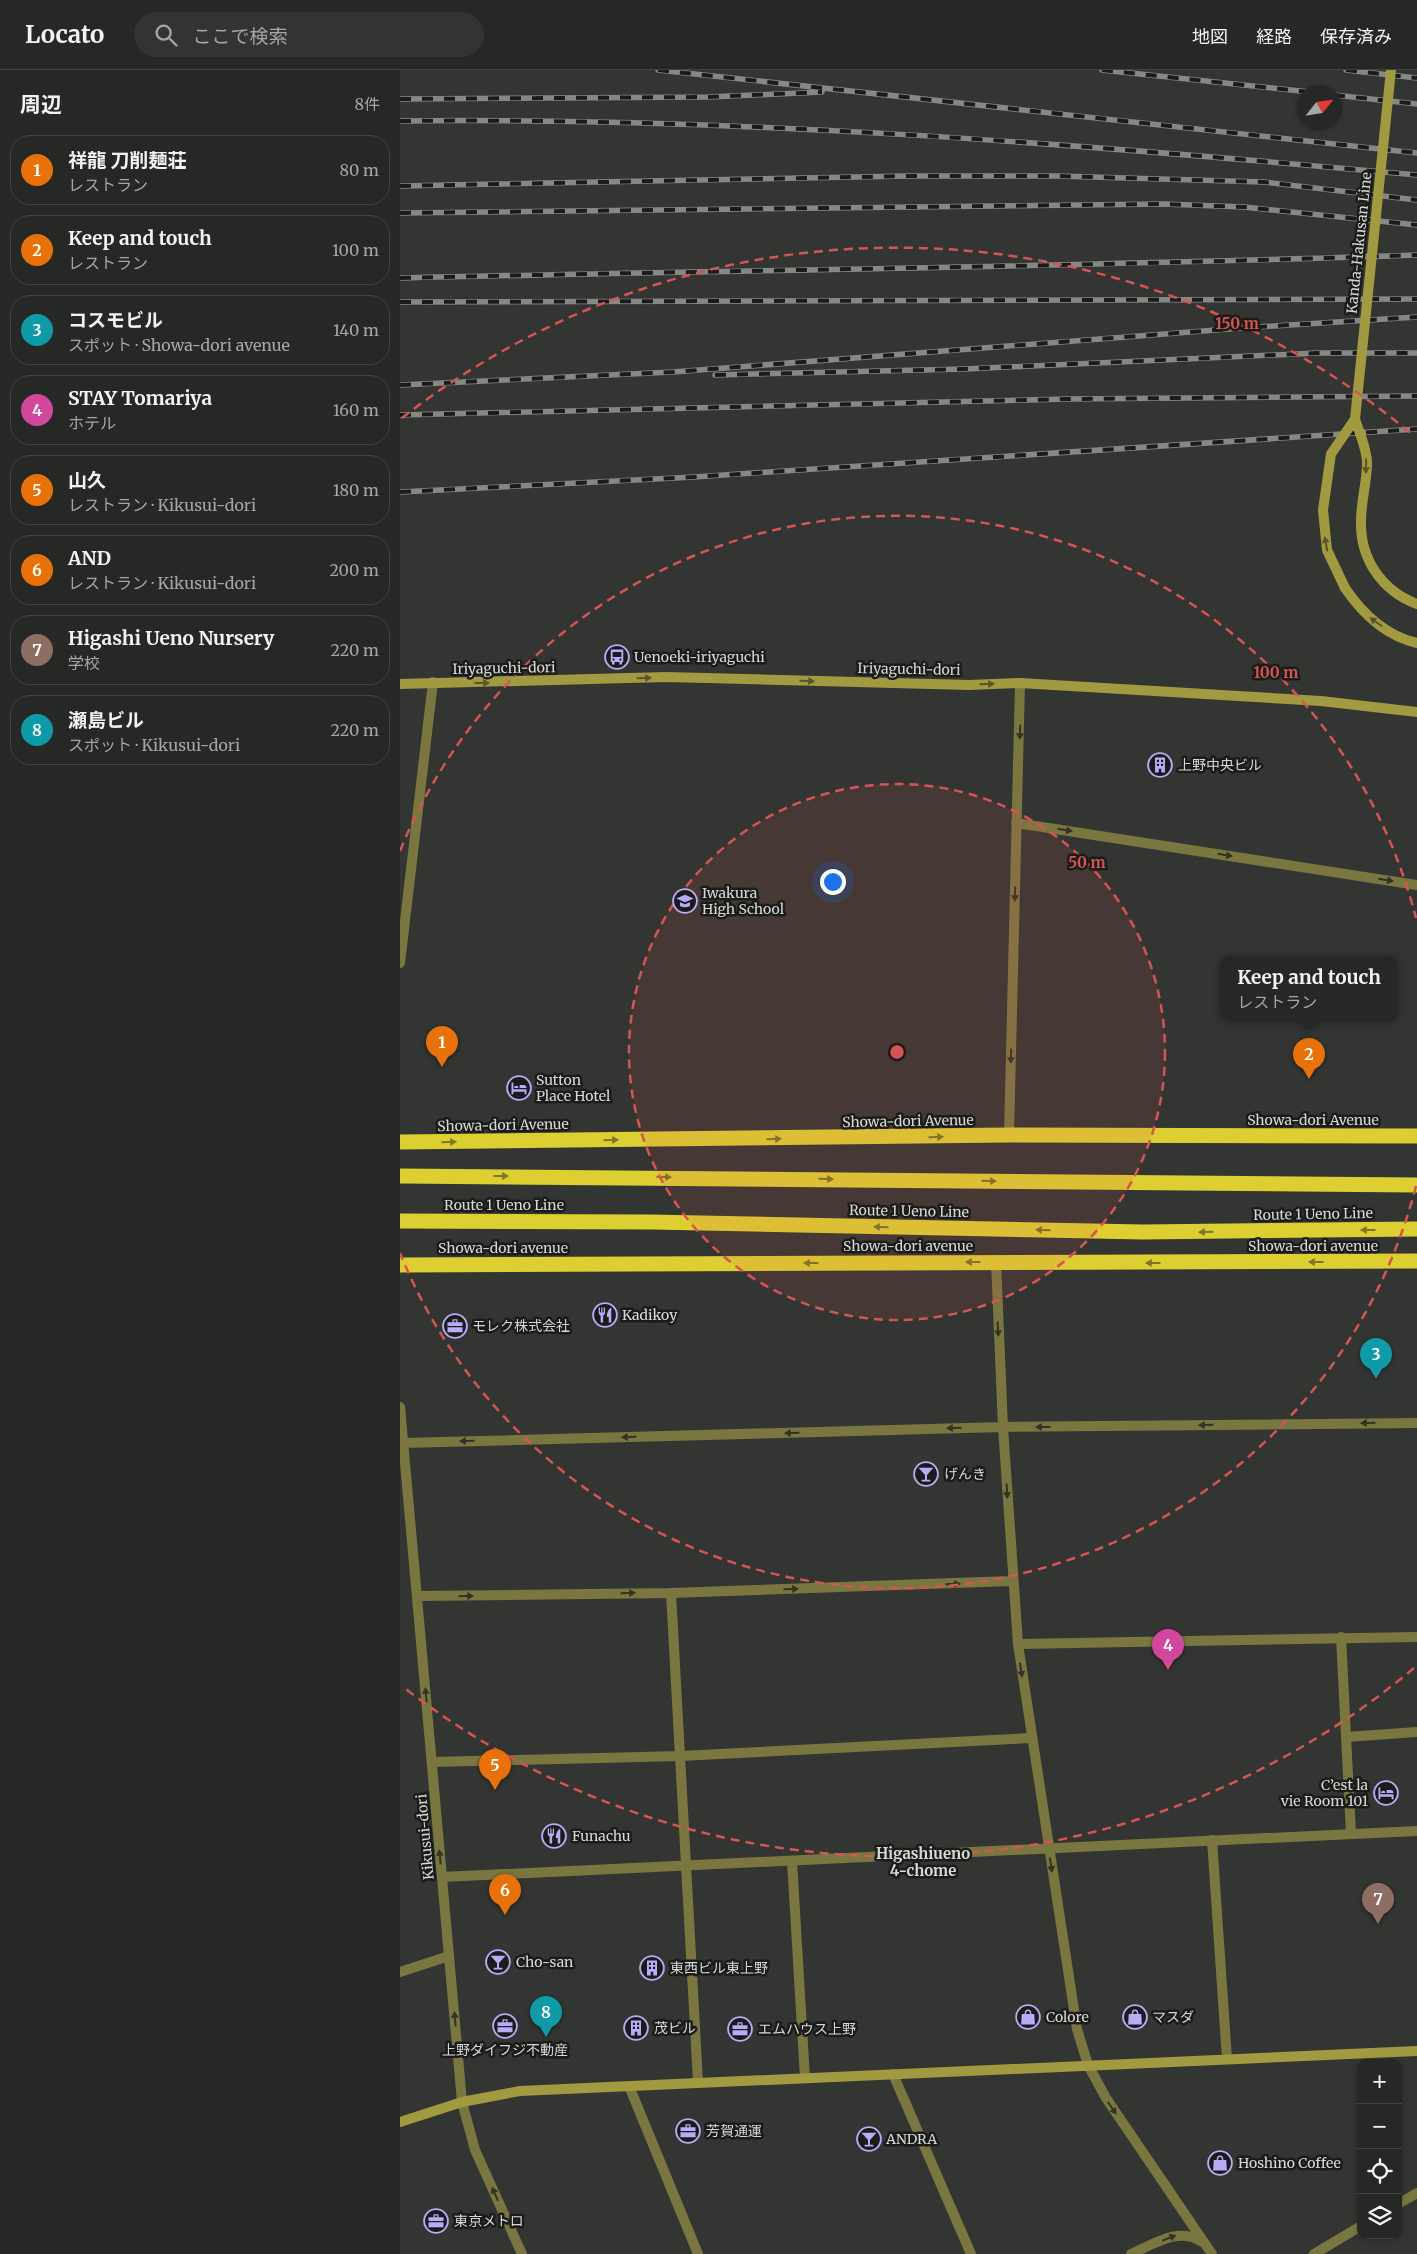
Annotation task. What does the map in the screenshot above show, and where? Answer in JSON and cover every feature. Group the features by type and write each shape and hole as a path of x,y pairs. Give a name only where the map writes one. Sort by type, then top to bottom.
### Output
{"highway":[{"name":"Showa-dori Avenue","path":"400,1142 1009,1135 1417,1136"},
{"name":"Route 1 Ueno Line","path":"400,1176 1417,1186"},
{"name":"Route 1 Ueno Line","path":"400,1221 661,1222 1143,1232 1417,1229"},
{"name":"Showa-dori avenue","path":"400,1265 1417,1261"}],"street":[{"name":"Kanda-Hakusan Line","path":"1391,70 1355,419 1367,462 1360,522 1366,551 1381,581 1394,593 1417,604"},
{"name":"Kanda-Hakusan Line","path":"1355,419 1331,454 1323,510 1327,550 1345,588 1369,618 1392,634 1417,643"},
{"name":"Iriyaguchi-dori","path":"400,684 666,678 969,684 1020,683 1321,701 1417,712"},
{"path":"400,963 404,902 433,682"},
{"path":"1009,1135 1020,683"},
{"path":"1016,823 1417,885"},
{"path":"996,1262 1003,1427 1012,1581 1018,1644 1077,2030 1088,2065 1106,2098 1209,2250"},
{"name":"Kikusui-dori","path":"400,1407 405,1522 417,1596 462,2102 475,2150 522,2254"},
{"path":"403,1442 1003,1427 1417,1423"},
{"path":"417,1596 671,1593 1012,1581"},
{"path":"671,1593 698,2082"},
{"path":"1341,1637 1351,1834"},
{"path":"1018,1644 1417,1637"},
{"path":"1346,1737 1417,1732"},
{"path":"432,1762 681,1756 1031,1738"},
{"path":"442,1877 1417,1831"},
{"path":"1212,1840 1227,2059"},
{"path":"792,1860 805,2078"},
{"path":"400,1972 449,1956"},
{"path":"400,2122 462,2102 520,2090 1417,2051"},
{"path":"893,2074 971,2254"},
{"path":"629,2086 698,2254"},
{"path":"1402,2202 1417,2193"},
{"path":"1314,2254 1357,2228"},
{"path":"1132,2254 1177,2235 1187,2234 1194,2237 1209,2250"}],"railway":[{"path":"658,70 1417,153"},
{"path":"1102,70 1297,91"},
{"path":"1346,70 1417,78"},
{"path":"400,99 708,97 822,92"},
{"path":"1342,96 1417,104"},
{"path":"400,121 654,123 782,128 1036,143 1417,175"},
{"path":"400,186 908,176 1057,176 1264,182 1417,200"},
{"path":"400,213 1163,204 1244,207 1417,225"},
{"path":"400,278 1417,255"},
{"path":"400,302 1417,299"},
{"path":"400,385 673,372 1242,328 1417,317"},
{"path":"715,375 965,369 1317,353 1417,353"},
{"path":"400,415 1068,399 1417,396"},
{"path":"400,492 694,477 1417,429"}],"place":[{"name":"Uenoeki-iriyaguchi","path":"617,657"},
{"name":"上野中央ビル","path":"1160,765"},
{"name":"Iwakura High School","path":"685,901"},
{"name":"祥龍 刀削麺荘","path":"442,1067"},
{"name":"Keep and touch","path":"1309,1079"},
{"name":"Sutton Place Hotel","path":"519,1088"},
{"name":"Kadikoy","path":"605,1315"},
{"name":"モレク株式会社","path":"455,1326"},
{"name":"コスモビル","path":"1376,1379"},
{"name":"げんき","path":"926,1474"},
{"name":"STAY Tomariya","path":"1168,1670"},
{"name":"山久","path":"495,1790"},
{"name":"C’est la vie Room 101","path":"1386,1793"},
{"name":"Funachu","path":"554,1836"},
{"name":"AND","path":"505,1915"},
{"name":"Higashi Ueno Nursery","path":"1378,1924"},
{"name":"Cho-san","path":"498,1962"},
{"name":"東西ビル東上野","path":"652,1968"},
{"name":"Colore","path":"1028,2017"},
{"name":"マスダ","path":"1135,2017"},
{"name":"上野ダイフジ不動産","path":"505,2026"},
{"name":"茂ビル","path":"636,2028"},
{"name":"エムハウス上野","path":"740,2029"},
{"name":"瀬島ビル","path":"546,2037"},
{"name":"芳賀通運","path":"688,2131"},
{"name":"ANDRA","path":"869,2139"},
{"name":"Hoshino Coffee","path":"1220,2163"},
{"name":"東京メトロ","path":"436,2221"}],"district":[{"name":"Higashiueno 4-chome","path":"923,1862"}]}
